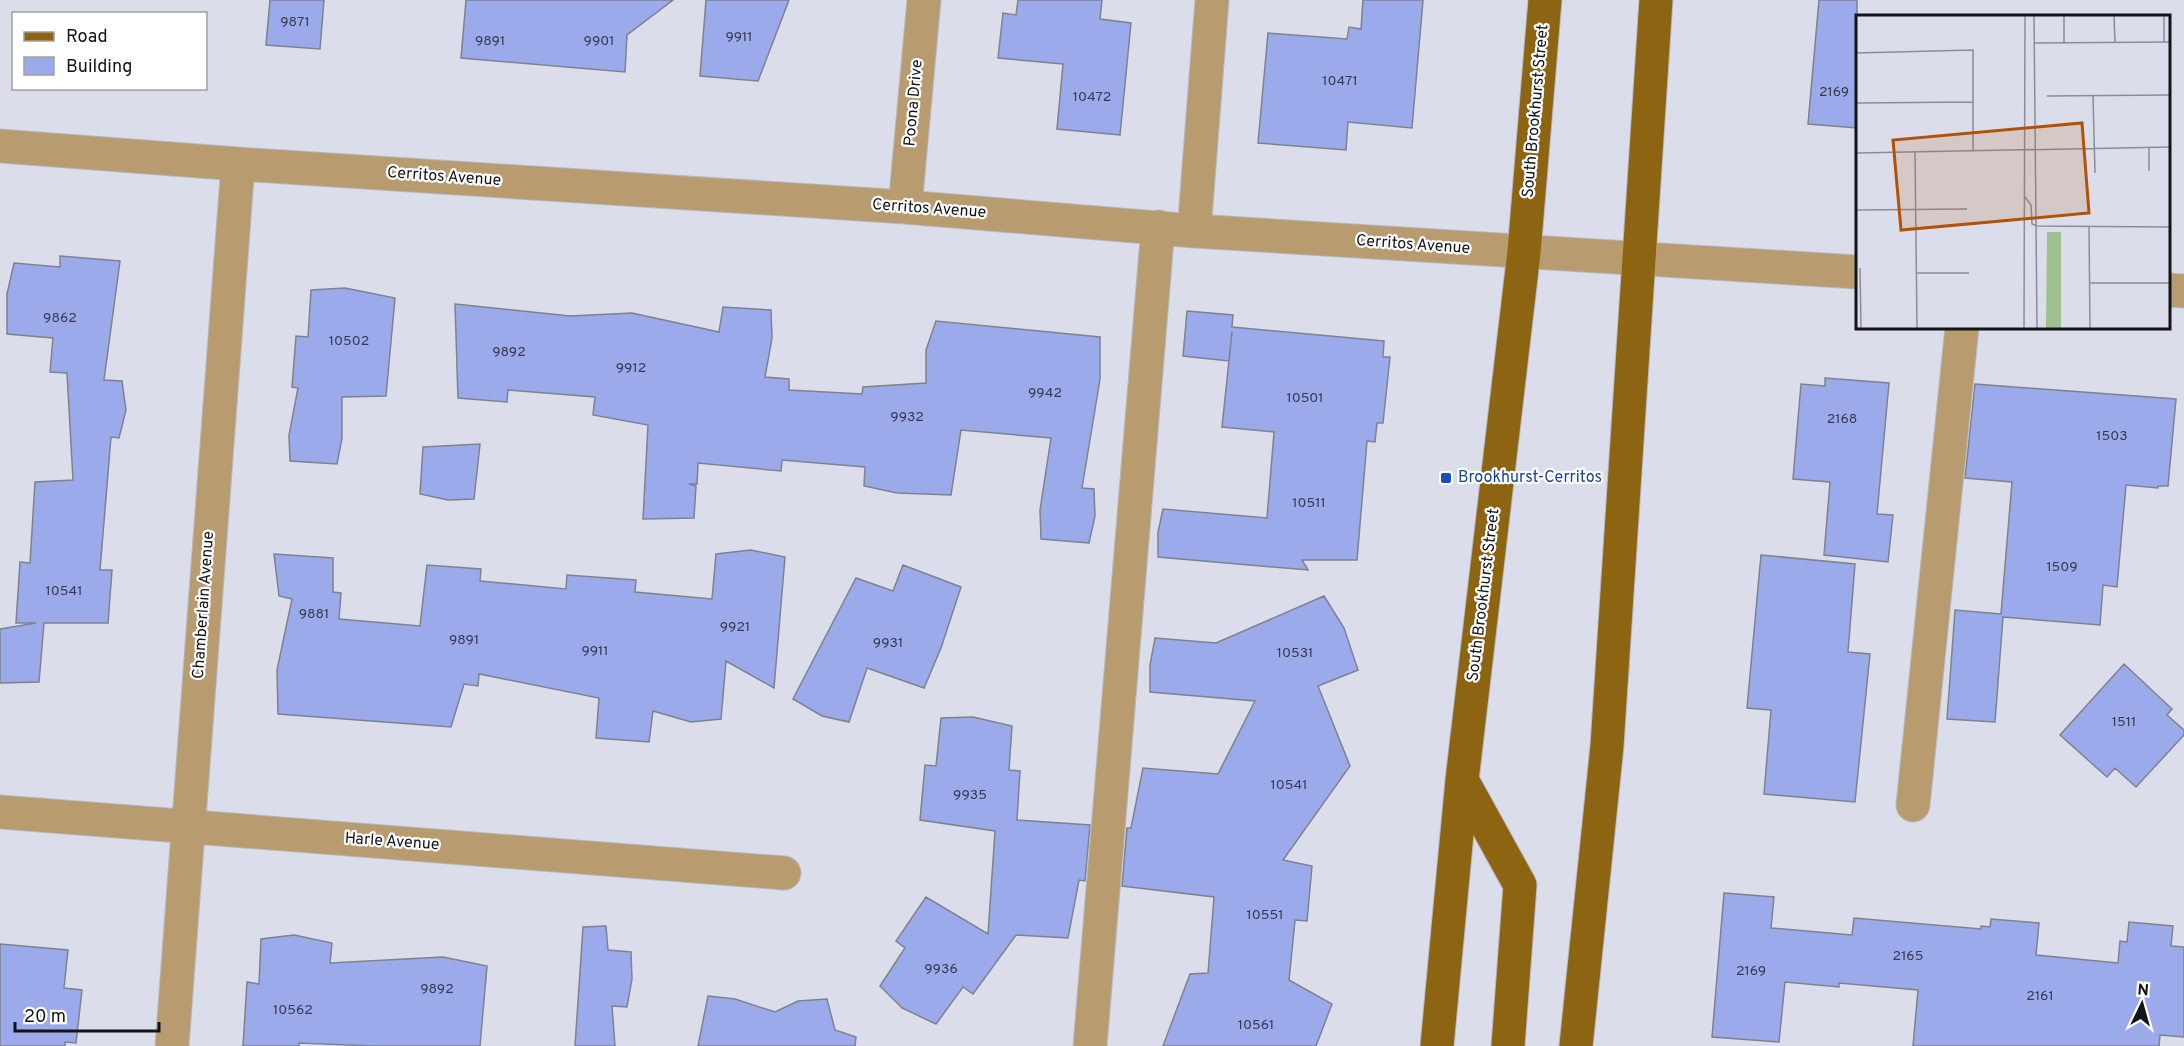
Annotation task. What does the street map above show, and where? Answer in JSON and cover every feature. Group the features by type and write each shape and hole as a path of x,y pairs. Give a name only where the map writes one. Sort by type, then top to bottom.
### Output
{"main road":[{"name":"South Brookhurst Street","path":"1437,1046 1462,780 1524,252 1545,0"},
{"path":"1576,1046 1607,746 1656,0"},
{"path":"1462,780 1520,885 1508,1046"}],"street":[{"name":"Poona Drive","path":"905,207 924,0"},
{"path":"1194,231 1212,0"},
{"name":"Cerritos Avenue","path":"0,146 238,164 905,207 1194,231 1856,272"},
{"name":"Chamberlain Avenue","path":"172,1046 238,164"},
{"path":"1090,1046 1158,227"},
{"path":"2169,290 2184,291"},
{"path":"1913,805 1962,328"},
{"name":"Harle Avenue","path":"0,812 784,873"}],"building":[{"path":"270,0 324,0 320,49 266,45"},
{"path":"466,0 673,0 627,35 625,72 461,58"},
{"path":"706,0 789,0 758,81 700,76"},
{"path":"1018,0 1102,0 1100,19 1131,23 1120,135 1057,129 1063,64 998,58 1003,13 1016,15"},
{"path":"1363,0 1423,0 1412,128 1348,122 1346,150 1258,143 1268,33 1347,39 1349,27 1361,29"},
{"path":"1819,0 1857,0 1856,128 1808,124"},
{"path":"60,256 120,261 104,380 122,381 126,410 119,438 111,437 100,570 112,570 108,623 44,623 39,682 0,683 0,629 36,623 16,623 20,562 30,563 35,482 73,480 67,373 50,372 53,338 7,334 7,294 14,263 60,267"},
{"path":"345,288 395,298 386,396 342,397 342,438 337,464 290,461 289,435 298,388 292,387 296,336 308,337 311,290"},
{"path":"455,304 570,316 632,313 719,332 723,307 771,310 772,338 765,377 789,379 789,390 862,394 863,387 926,383 926,350 936,321 1100,337 1100,379 1082,488 1094,489 1095,516 1089,543 1041,539 1040,510 1051,438 961,430 951,495 897,493 864,486 865,467 782,460 781,471 698,463 697,484 689,484 696,486 694,518 643,519 648,425 593,415 595,397 508,390 507,402 458,398"},
{"path":"1187,311 1233,315 1232,327 1384,341 1383,357 1390,357 1383,423 1377,423 1375,442 1367,441 1357,560 1302,560 1308,570 1158,557 1158,532 1163,509 1267,518 1274,432 1222,427 1229,361 1183,356"},
{"path":"1825,378 1889,383 1877,514 1893,515 1888,562 1824,555 1830,482 1793,479 1801,384 1825,386"},
{"path":"1975,384 2176,399 2168,486 2158,486 2158,488 2126,485 2117,587 2103,585 2100,625 2003,617 1995,722 1947,719 1955,610 2001,614 2012,482 1965,478"},
{"path":"480,444 474,499 448,500 420,494 423,447"},
{"path":"751,550 785,557 774,688 726,661 721,719 691,722 653,711 649,742 596,738 599,698 479,674 478,686 464,684 451,727 278,714 277,670 292,599 279,596 274,554 333,558 333,592 341,593 339,619 420,626 427,565 481,569 480,581 566,589 567,575 636,580 635,592 712,599 716,554"},
{"path":"1761,555 1855,564 1848,652 1870,654 1855,802 1764,794 1771,710 1747,708"},
{"path":"903,565 961,587 941,648 924,688 867,668 849,722 822,716 793,699 856,578 893,591"},
{"path":"1324,596 1344,628 1358,670 1318,686 1350,766 1283,860 1312,866 1307,921 1295,920 1289,980 1332,1004 1316,1046 1163,1046 1190,974 1208,973 1214,897 1122,886 1127,828 1131,828 1143,768 1218,774 1255,701 1150,692 1150,665 1155,638 1216,643"},
{"path":"2124,664 2172,709 2167,715 2184,730 2184,735 2136,787 2115,768 2107,777 2060,735"},
{"path":"973,717 1012,726 1009,770 1020,771 1017,820 1090,825 1085,881 1079,880 1068,938 1016,935 973,994 963,987 936,1024 902,1008 880,986 905,948 896,941 926,897 988,934 995,831 920,820 925,765 936,766 941,718"},
{"path":"1724,893 1774,897 1771,928 1852,935 1854,918 1981,929 1981,926 1990,927 1991,919 2039,923 2036,955 2118,963 2120,941 2127,942 2129,922 2173,926 2171,946 2184,947 2184,1037 2160,1035 2159,1046 1913,1046 1918,990 1839,983 1839,987 1785,982 1779,1042 1712,1037"},
{"path":"606,926 608,950 631,952 632,979 627,1007 612,1006 615,1046 575,1046 583,927"},
{"path":"294,935 332,943 330,963 443,957 487,966 480,1046 299,1043 299,1046 243,1046 247,982 259,984 261,939"},
{"path":"0,944 68,950 64,988 82,990 76,1043 65,1042 65,1046 0,1046"},
{"path":"708,996 735,999 775,1012 798,1001 827,999 835,1030 856,1037 855,1046 698,1046"}],"place":[{"name":"Brookhurst-Cerritos","path":"1446,478"}]}
